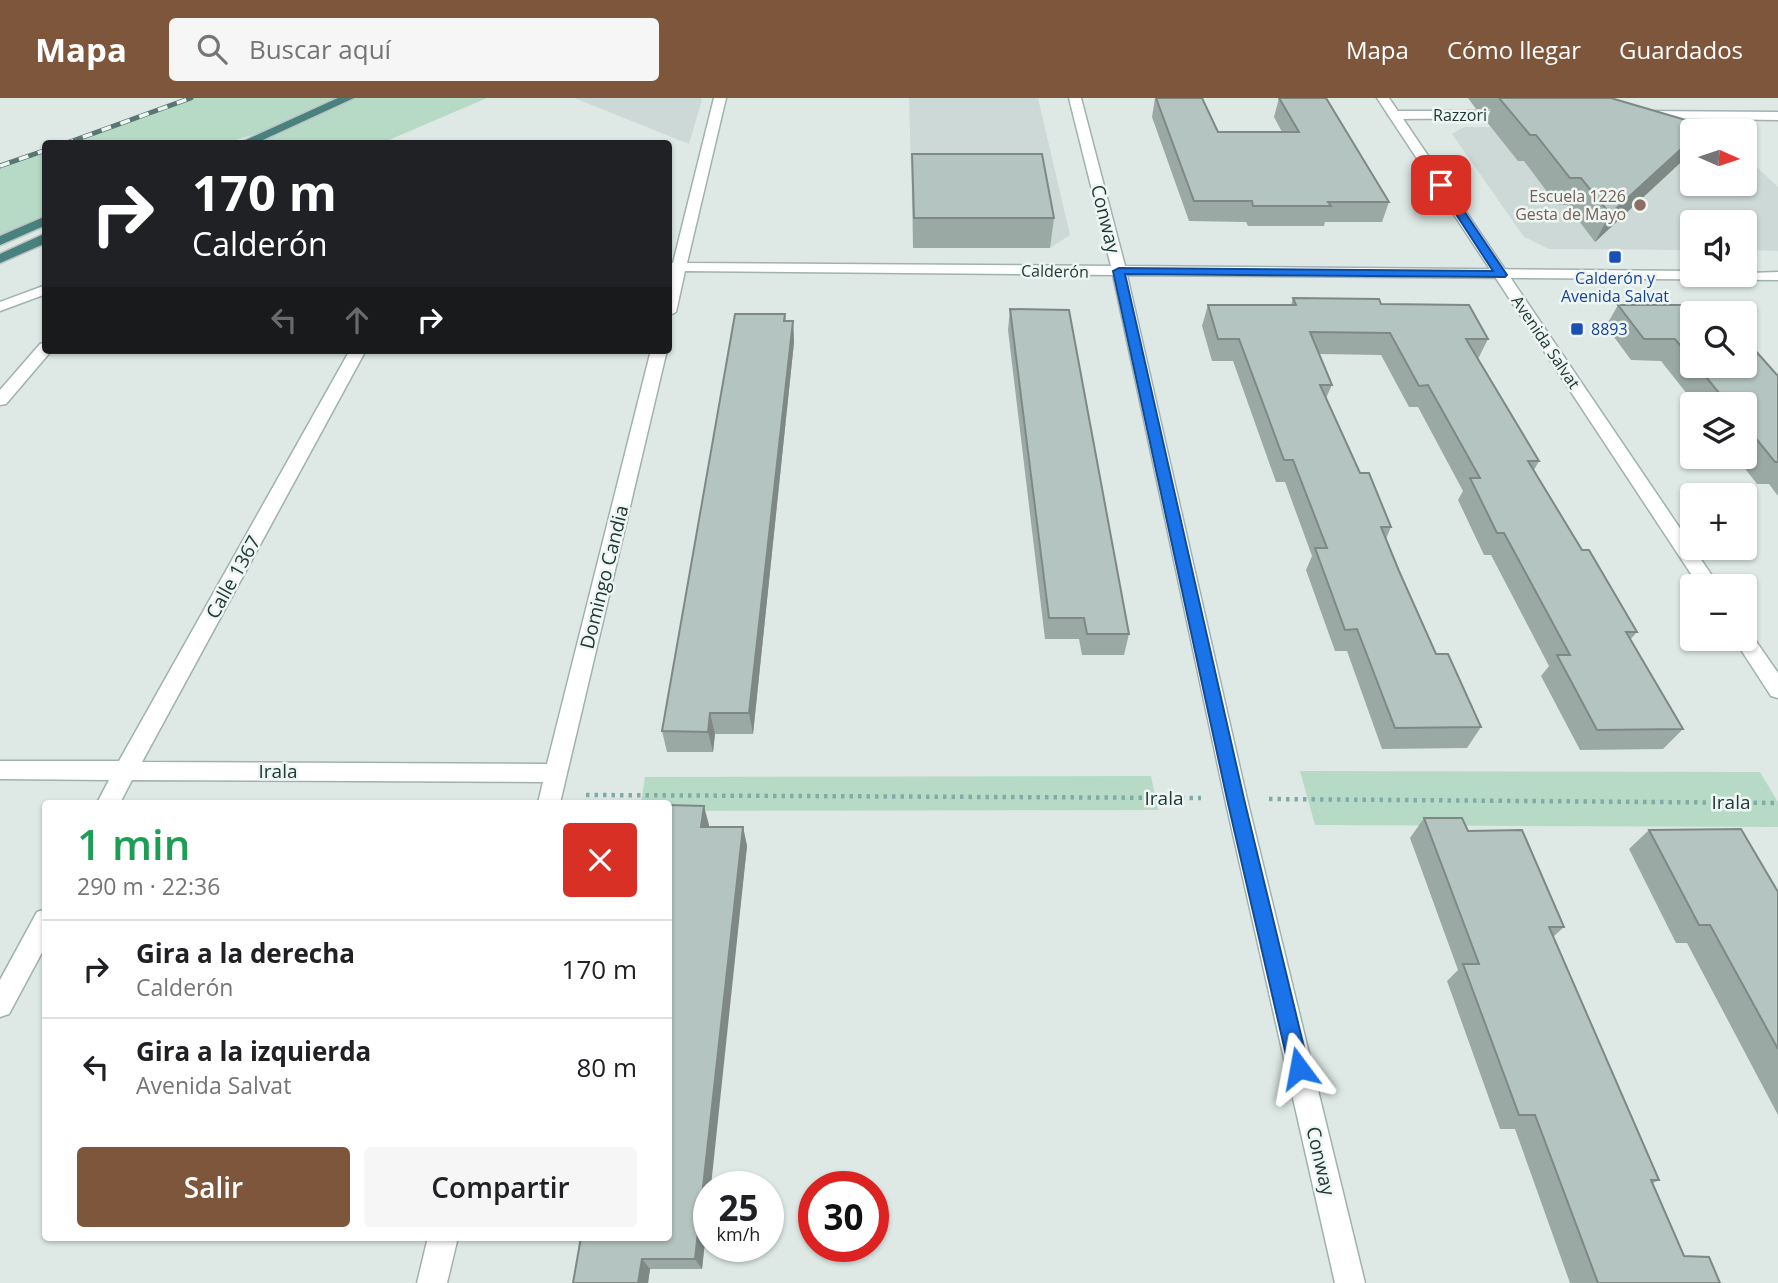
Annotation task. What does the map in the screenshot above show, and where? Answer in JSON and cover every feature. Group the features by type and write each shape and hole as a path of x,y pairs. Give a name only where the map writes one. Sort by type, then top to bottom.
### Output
{"highway":[{"path":"251,140 348,98"},
{"path":"236,140 272,129"},
{"path":"0,241 42,222"},
{"path":"0,259 42,239"}],"street":[{"path":"674,267 720,98"},
{"name":"Conway","path":"1075,98 1119,271 1236,799 1350,1283"},
{"name":"Avenida Salvat","path":"1383,98 1701,574"},
{"name":"Razzori","path":"1394,115 1531,115"},
{"path":"1627,115 1778,116"},
{"name":"Calderón","path":"674,267 1778,276"},
{"path":"0,307 42,291"},
{"path":"0,400 42,352"},
{"name":"Calle 1367","path":"110,800 356,354"},
{"name":"Domingo Candia","path":"550,799 658,354"},
{"path":"1752,651 1778,690"},
{"name":"Irala","path":"0,770 556,773"},
{"path":"0,1005 42,927"},
{"path":"432,1283 442,1241"}],"path":[{"name":"Irala","path":"550,799 1236,799 1778,803"}],"shaded area":[{"path":"574,98 701,98 702,100 689,144"},
{"path":"909,98 1038,98 1070,235 1050,248 913,248"},
{"name":"Escuela 1226 Gesta de Mayo","path":"1464,127 1680,128 1680,196 1757,196 1757,167 1778,187 1778,251 1757,250 1757,210 1680,210 1680,250 1549,249 1524,237 1452,134"}],"green space":[{"path":"191,98 487,98 389,140 249,140 266,131 235,140 75,140"},
{"path":"42,151 42,221 0,241 0,166"},
{"path":"1300,771 1760,772 1778,802 1778,827 1315,825"},
{"path":"1151,776 1158,810 672,811 672,800 641,800 645,777"}],"building":[{"path":"1156,98 1202,98 1218,132 1299,132 1279,98 1326,98 1389,202 1328,202 1331,206 1253,206 1252,201 1194,201"},
{"path":"1499,98 1611,98 1682,119 1680,119 1680,150 1610,214 1581,178 1570,178 1536,135 1530,135"},
{"path":"912,154 1042,154 1054,218 914,218"},
{"path":"1293,298 1379,299 1381,304 1469,305 1488,339 1466,339 1539,461 1528,461 1582,550 1589,550 1637,632 1626,632 1683,729 1597,730 1557,655 1570,655 1504,533 1497,533 1470,478 1480,478 1428,385 1419,386 1390,333 1310,332 1332,385 1320,385 1360,473 1369,473 1391,527 1381,527 1399,571 1436,654 1448,654 1481,727 1395,728 1357,629 1345,630 1315,548 1327,548 1293,460 1284,460 1239,339 1218,339 1208,305 1296,305"},
{"path":"1618,305 1680,305 1680,345 1675,339 1644,339"},
{"path":"1010,309 1069,310 1129,634 1087,634 1084,618 1049,618"},
{"path":"735,314 785,314 784,321 793,321 749,713 710,713 708,732 662,731"},
{"path":"1757,352 1778,376 1778,462 1775,462 1757,440 1757,392 1718,392 1707,378 1757,378"},
{"path":"672,805 704,806 701,827 743,827 705,1171 693,1171 693,1259 642,1259 638,1283 573,1283 580,1241 672,1241"},
{"path":"1424,818 1462,818 1468,831 1522,830 1564,927 1549,927 1659,1180 1651,1180 1684,1256 1709,1257 1720,1283 1598,1283 1535,1115 1519,1115 1463,964 1479,964"},
{"path":"1741,829 1778,892 1778,1049 1710,925 1699,925 1649,830"}],"railway":[{"path":"75,140 191,98"},
{"path":"0,166 42,151"}],"place":[{"name":"Escuela 1226 Gesta de Mayo","path":"1640,205"},
{"name":"Calderón y Avenida Salvat","path":"1615,257"},
{"name":"8893","path":"1577,329"}],"route":[{"path":"1299,1068 1236,799 1119,271 1501,275 1441,185"}]}
